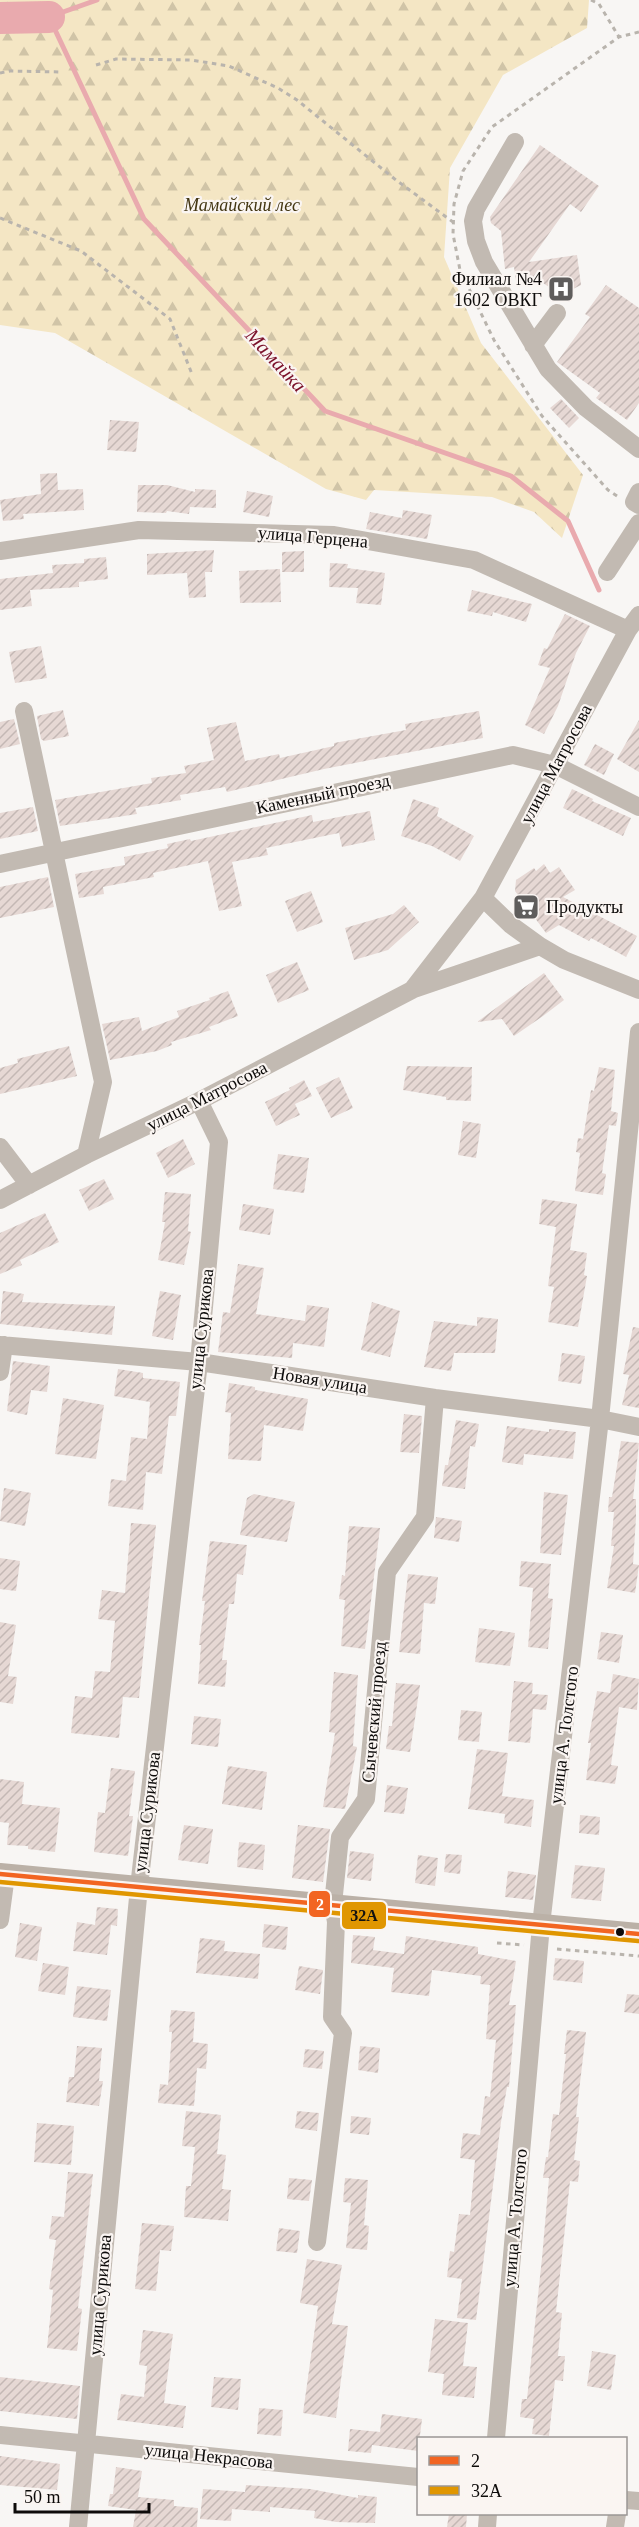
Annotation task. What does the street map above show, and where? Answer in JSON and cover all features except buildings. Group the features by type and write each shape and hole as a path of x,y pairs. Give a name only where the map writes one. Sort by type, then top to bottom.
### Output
{"main road":[{"path":"3,1875 639,1934"}],"street":[{"path":"515,142 476,209 473,221 476,241 484,262 548,369 586,408 639,449"},
{"path":"533,345 557,313"},
{"path":"607,572 639,523"},
{"name":"улица Герцена","path":"0,551 139,530 334,535 474,560 628,630"},
{"path":"628,630 639,615"},
{"name":"улица Матросова","path":"412,990 483,898 628,630"},
{"path":"24,711 103,1082 86,1155"},
{"name":"Каменный проезд","path":"0,864 513,755 555,765 639,807"},
{"path":"483,898 511,925 540,946 564,960 639,990"},
{"name":"улица Матросова","path":"0,1200 86,1155 199,1101 412,990 540,946"},
{"name":"улица А. Толстого","path":"496,2437 542,1925 600,1419 639,1032"},
{"name":"улица Сурикова","path":"78,2527 139,1887 199,1362 219,1142 199,1101"},
{"path":"0,1147 29,1185"},
{"path":"0,1372 2,1345"},
{"name":"Новая улица","path":"2,1345 199,1362 435,1398 600,1419 639,1427"},
{"name":"Сычевский проезд","path":"317,2242 343,2033 332,2017 336,1922 333,1904 340,1837 366,1799 387,1572 425,1517 435,1398"},
{"path":"0,1920 3,1875"},
{"name":"улица Некрасова","path":"0,2435 417,2477"}],"path":[{"path":"591,0 599,4 619,37"},
{"path":"634,499 608,490 542,416 494,340 460,270 453,222 453,204 463,171 492,127 619,37 639,32"},
{"path":"96,65 116,59 191,60 229,66 278,88 297,100 396,180 453,222"},
{"path":"0,73 10,71 61,72"},
{"path":"0,218 81,251 170,319 192,374"}],"green space":[{"name":"Мамайский лес","path":"0,0 589,0 587,28 503,75 450,168 444,257 481,343 583,475 562,538 534,512 492,497 374,490 366,500 326,489 55,333 0,325"}],"waterway":[{"name":"Мамайка","path":"97,0 49,17 144,219 325,411 511,476 568,521 599,590"},
{"name":"Мамайка","path":"0,18 49,17"}],"transit line":[{"name":"2","path":"0,1874 639,1934"},
{"name":"32A","path":"0,1882 638,1941"}],"place":[{"name":"Филиал №4 1602 ОВКГ","path":"561,289"},
{"name":"Продукты","path":"526,907"}]}
